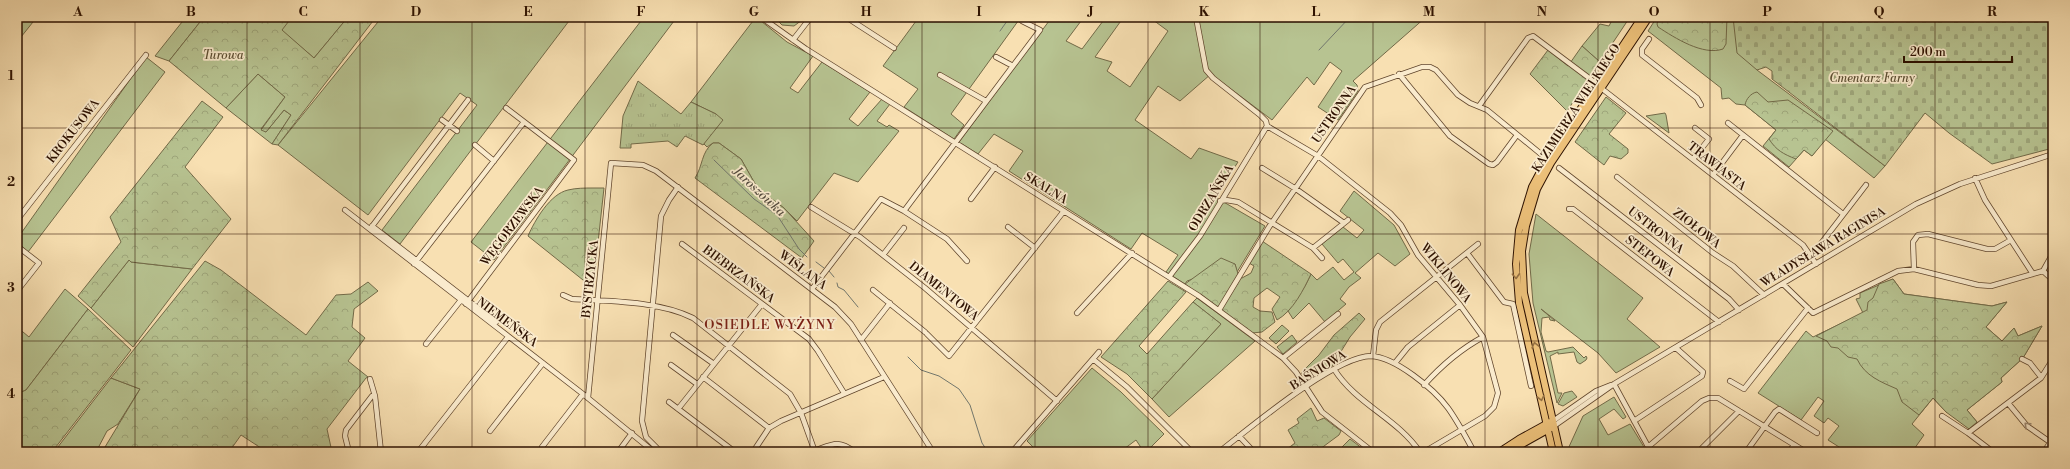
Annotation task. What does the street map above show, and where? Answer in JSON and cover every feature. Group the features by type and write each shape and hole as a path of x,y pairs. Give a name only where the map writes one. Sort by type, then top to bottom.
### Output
{"main road":[{"name":"KAZIMIERZA WIELKIEGO","path":"1560,452 1553,424 1538,384 1524,293 1522,251 1526,226 1535,194 1548,169 1642,17"},
{"name":"KAZIMIERZA WIELKIEGO","path":"1624,48 1649,17"},
{"name":"KAZIMIERZA WIELKIEGO","path":"1553,452 1519,303 1516,264 1519,230 1532,187 1547,158 1599,86"},
{"name":"WŁADYSŁAWA RAGINISA","path":"1499,452 1553,424"},
{"name":"WŁADYSŁAWA RAGINISA","path":"1508,452 1547,427"}],"street":[{"name":"SKALNA","path":"761,17 793,40 1132,253 1219,310 1283,358 1328,417 1373,452"},
{"path":"793,40 811,17"},
{"path":"846,17 894,48"},
{"path":"1196,17 1206,70 1213,78 1260,115 1266,121 1267,126"},
{"path":"904,211 955,141 1040,30 1022,21"},
{"name":"TRAWIASTA","path":"1479,106 1528,38 1533,36 1803,245 1816,264"},
{"path":"1649,39 1642,49 1642,55 1697,98 1701,104"},
{"name":"KROKUSOWA","path":"17,220 146,55"},
{"path":"996,56 1013,66"},
{"name":"USTRONNA","path":"1219,310 1269,227 1273,224 1365,87 1422,67 1434,68 1458,95 1470,103 1479,106 1547,158"},
{"path":"1399,74 1450,136 1489,164 1493,165 1497,162 1517,135"},
{"path":"940,75 986,101"},
{"path":"371,228 468,100"},
{"path":"496,322 415,262 524,122 506,108"},
{"path":"442,120 457,131"},
{"name":"WĘGORZEWSKA","path":"467,302 574,160 524,122"},
{"path":"1728,123 1843,214"},
{"name":"WIKLINOWA","path":"1267,126 1318,156 1396,219 1418,255 1460,305 1483,337 1498,393 1497,402 1490,413 1424,452"},
{"name":"ODRZAŃSKA","path":"1169,277 1190,251 1267,126"},
{"path":"1693,159 1709,139 1695,128"},
{"path":"1713,175 1743,135"},
{"path":"475,146 494,161"},
{"name":"WŁADYSŁAWA RAGINISA","path":"1553,424 1614,384 1916,204 1944,190 1975,178 2053,154"},
{"name":"WIŚLANA","path":"611,162 646,166 656,171 812,289 846,317 933,452"},
{"name":"BYSTRZYCKA","path":"588,398 611,162"},
{"path":"971,199 995,167"},
{"path":"1262,168 1346,221 1313,248"},
{"name":"USTRONNA","path":"1559,168 1729,299 1739,310"},
{"name":"ZIOŁOWA","path":"1617,177 1708,249 1733,266 1764,295"},
{"path":"1975,178 1985,200 2033,274"},
{"path":"1811,255 1866,185"},
{"path":"661,452 646,437 642,424 661,216 678,187"},
{"path":"812,289 879,200 884,199 947,239 967,261"},
{"path":"1220,201 1236,201 1313,248 1322,258"},
{"name":"DIAMENTOWA","path":"811,207 854,233 883,255 973,327 1057,400"},
{"name":"STEPOWA","path":"1569,208 1573,209 1719,322"},
{"name":"NIEMEŃSKA","path":"345,210 415,262 460,300 467,302 508,337 583,394 654,452"},
{"path":"873,290 926,333 950,356 1064,211"},
{"path":"1008,227 1035,248"},
{"path":"883,255 904,228"},
{"path":"1914,269 1914,242 1918,235 1928,234 1987,249 1995,248 2011,240"},
{"name":"BIEBRZAŃSKA","path":"682,244 809,340 818,351 844,393"},
{"path":"1372,356 1376,330 1380,322 1478,244"},
{"path":"17,246 39,263 17,291"},
{"path":"1077,313 1132,253"},
{"path":"1467,253 1504,302 1513,304 1538,384"},
{"path":"1783,284 1813,313 1898,271 1914,269 1978,285 2001,284 2043,270 2053,253"},
{"path":"2043,270 2053,280"},
{"path":"563,295 572,299 653,306 689,316 729,345 782,386 790,394 801,413 815,451 838,443 846,445 855,452"},
{"path":"426,344 460,300"},
{"path":"861,340 890,303"},
{"path":"678,408 762,304"},
{"path":"1396,363 1408,347 1460,305"},
{"path":"1730,381 1744,389 1808,308"},
{"path":"1283,358 1338,314"},
{"path":"673,335 714,364"},
{"path":"418,452 508,337"},
{"path":"1424,385 1443,364 1456,353 1483,337"},
{"path":"1634,421 1702,376 1703,372 1676,348"},
{"path":"1012,452 1099,352"},
{"name":"BAŚNIOWA","path":"1219,452 1306,387 1334,369 1349,360 1372,356 1396,363 1424,385 1447,407 1474,452"},
{"path":"2022,359 2030,363 2041,378"},
{"path":"1968,432 2041,378 2053,359"},
{"path":"1093,360 1127,387 1192,452"},
{"path":"490,431 543,363"},
{"path":"671,365 697,384"},
{"path":"1334,369 1350,391 1404,432 1420,452"},
{"path":"703,377 769,428"},
{"path":"753,452 769,428 781,421 884,377"},
{"path":"370,379 375,396 381,452"},
{"path":"1614,384 1650,450 1702,401 1709,398 1718,398 1806,452"},
{"path":"542,447 583,394"},
{"path":"349,452 345,436 346,430 372,396 375,396"},
{"path":"669,402 735,452"},
{"path":"2008,403 2027,426 2052,440 2044,452"},
{"path":"1746,452 1766,427 1775,412 1779,409 1783,410 1817,433"},
{"path":"1698,452 1739,411"},
{"path":"1942,416 1968,432 1993,452"},
{"path":"618,452 632,433"},
{"path":"1239,436 1254,452"},
{"path":"1789,452 1794,445"}],"green space":[{"path":"17,17 37,17 17,42"},
{"path":"186,17 204,17 169,61 155,56"},
{"name":"Turowa","path":"204,17 292,17 282,30 314,58 348,17 376,17 278,145 272,144 291,115 284,110 266,132 261,130 285,97 258,74 226,108 169,61"},
{"path":"292,17 348,17 314,58 281,30"},
{"path":"382,17 572,17 400,244 382,230 477,105 460,93 368,215 278,145"},
{"path":"644,17 677,17 494,260 471,242"},
{"path":"756,17 787,42 813,56 790,88 798,93 822,62 870,92 849,119 858,126 882,99 890,104 877,121 887,127 889,125 899,131 858,182 834,173 797,221 784,208 758,189 741,159 719,143 713,143 707,147 704,144 716,114 691,102"},
{"path":"774,17 806,17 794,26 782,25"},
{"path":"919,17 1021,17 951,114 964,125 954,139 904,107 918,89 883,66"},
{"path":"1052,17 1084,17 1066,41 1082,49 1106,17 1123,18 1095,57 1112,62 1107,71 1130,87 1168,31 1149,17 1426,17 1353,81 1357,85 1358,91 1338,120 1318,107 1342,71 1330,62 1314,85 1307,77 1272,120 1211,74 1180,101 1158,86 1135,120 1191,159 1199,148 1238,162 1215,197 1265,226 1237,272 1235,264 1187,281 1185,284 1166,272 1178,255 1142,233 1131,249 1009,171 1023,151 994,134 978,154 959,142"},
{"path":"1611,17 1630,17 1600,62 1582,46 1600,24 1609,26 1613,18"},
{"path":"1657,17 1733,17 1757,70 1885,166 1874,178 1825,139 1812,156 1804,150 1789,167 1763,146 1776,130 1745,105 1736,104 1729,98 1722,99 1721,88 1648,31"},
{"path":"1659,17 1727,17 1726,44 1723,49 1715,51 1689,45 1658,27 1657,24"},
{"name":"Cmentarz Farny","path":"1733,17 2053,17 2053,148 1992,164 1949,133 1925,113 1885,166 1772,79 1772,71 1766,67 1757,70 1737,53"},
{"path":"1582,46 1600,62 1567,111 1530,74 1548,50 1568,66"},
{"path":"146,57 165,72 28,252 17,242 17,239"},
{"path":"258,74 285,97 261,129 266,132 284,110 291,115 272,144 226,108"},
{"path":"638,81 681,114 691,102 716,114 723,120 703,145 685,136 677,147 668,141 631,144 631,148 620,148 623,116"},
{"path":"1757,92 1768,102 1788,100 1833,131 1812,156 1804,150 1796,159 1787,155 1777,149 1769,139 1776,130 1745,105 1749,97"},
{"path":"1606,97 1626,113 1609,134 1628,149 1628,153 1621,159 1610,156 1604,165 1575,142"},
{"path":"202,101 223,117 185,167 231,219 192,269 131,262 129,260 91,308 78,296 121,242 110,217"},
{"path":"1665,113 1666,115 1669,133 1646,116"},
{"path":"713,143 719,143 741,159 758,189 784,208 814,241 802,258 695,178 706,151"},
{"path":"577,188 604,188 593,288 528,236 544,208 561,192"},
{"path":"1354,191 1394,225 1410,254 1395,266 1378,253 1355,273 1361,278 1349,287 1340,299 1346,304 1325,322 1309,303 1293,319 1288,311 1305,286 1311,274 1317,280 1333,267 1344,280 1354,272 1343,259 1338,263 1322,244 1343,227 1357,238 1364,230 1340,211"},
{"path":"1536,214 1643,298 1627,319 1660,347 1616,373 1598,353 1541,309 1555,321 1550,320 1549,317 1542,318 1541,332 1546,351 1548,352 1573,347 1584,358 1586,356 1587,358 1580,364 1577,362 1574,352 1558,354 1558,352 1550,356 1558,393 1562,393 1557,403 1533,303 1529,254"},
{"path":"1262,241 1311,274 1293,305 1277,320 1272,309 1280,297 1267,288 1254,298 1253,307 1260,311 1272,312 1275,322 1262,332 1252,333 1185,284 1221,258 1235,264 1239,277 1242,278 1251,273 1254,266 1249,263"},
{"path":"129,260 131,262 192,269 133,347 91,308"},
{"path":"205,261 221,270 306,335 336,295 351,294 368,282 378,291 354,309 352,327 365,338 348,361 368,377 327,429 332,452 267,452 241,435 229,452 102,452 140,389 111,378"},
{"path":"1893,279 1904,294 1992,306 2007,302 1986,327 2002,341 2014,328 2018,336 2042,326 2023,358 2001,378 2002,382 1967,410 1977,422 1946,412 1933,398 1912,424 1924,435 1912,452 1847,452 1828,440 1839,426 1828,418 1824,423 1814,416 1824,401 1818,397 1801,420 1758,393 1806,331 1813,337 1863,313 1856,299 1860,298 1860,293"},
{"path":"1893,279 1904,294 1992,306 2007,302 1986,327 2002,341 2014,328 2018,336 2042,326 2023,358 2001,378 2002,382 1967,410 1977,422 1969,429 1946,412 1933,398 1919,415 1902,402 1897,389 1879,381 1869,374 1860,365 1857,359 1848,357 1838,348 1831,347 1827,341 1816,336 1867,310 1868,302 1873,298 1879,284"},
{"path":"1168,281 1186,292 1139,346 1147,354 1193,302 1221,324 1152,399 1127,374 1101,357"},
{"path":"65,289 88,309 26,390 17,394 17,327 29,337"},
{"path":"1197,298 1255,341 1169,417 1152,399 1221,324 1193,302"},
{"path":"88,309 131,350 52,452 17,452 17,394 26,390"},
{"path":"1359,313 1365,319 1350,337 1332,366 1312,379 1302,374 1302,372 1319,355 1334,335"},
{"path":"1282,325 1289,331 1276,344 1269,338"},
{"path":"1292,335 1297,342 1283,354 1277,347"},
{"path":"1092,368 1121,392 1164,434 1146,452 1144,452 1136,440 1120,452 1038,452 1027,441"},
{"path":"111,378 140,389 118,424 107,431 96,452 54,452"},
{"path":"1572,391 1577,397 1563,406 1558,404 1564,393"},
{"path":"1614,397 1626,417 1623,419 1614,409 1599,419 1608,435 1630,424 1647,452 1569,452 1568,449 1583,416"},
{"path":"1311,408 1317,421 1324,418 1341,431 1339,435 1316,452 1307,452 1303,449 1300,452 1283,452 1295,443 1288,430 1299,423 1297,419"},
{"path":"1350,439 1367,452 1337,452"}],"waterway":[{"path":"1000,31 1010,17"},
{"path":"1319,50 1350,17"},
{"name":"Jaroszówka","path":"714,160 754,199 777,215 799,249 807,257"},
{"name":"Jaroszówka","path":"816,262 824,268"},
{"name":"Jaroszówka","path":"829,271 834,277"},
{"name":"Jaroszówka","path":"837,283 838,287 844,290 858,307"},
{"name":"Jaroszówka","path":"908,357 921,370 939,376 959,389 970,405 982,443 988,452"}],"district":[{"name":"OSIEDLE WYŻYNY","path":"770,324"}]}
